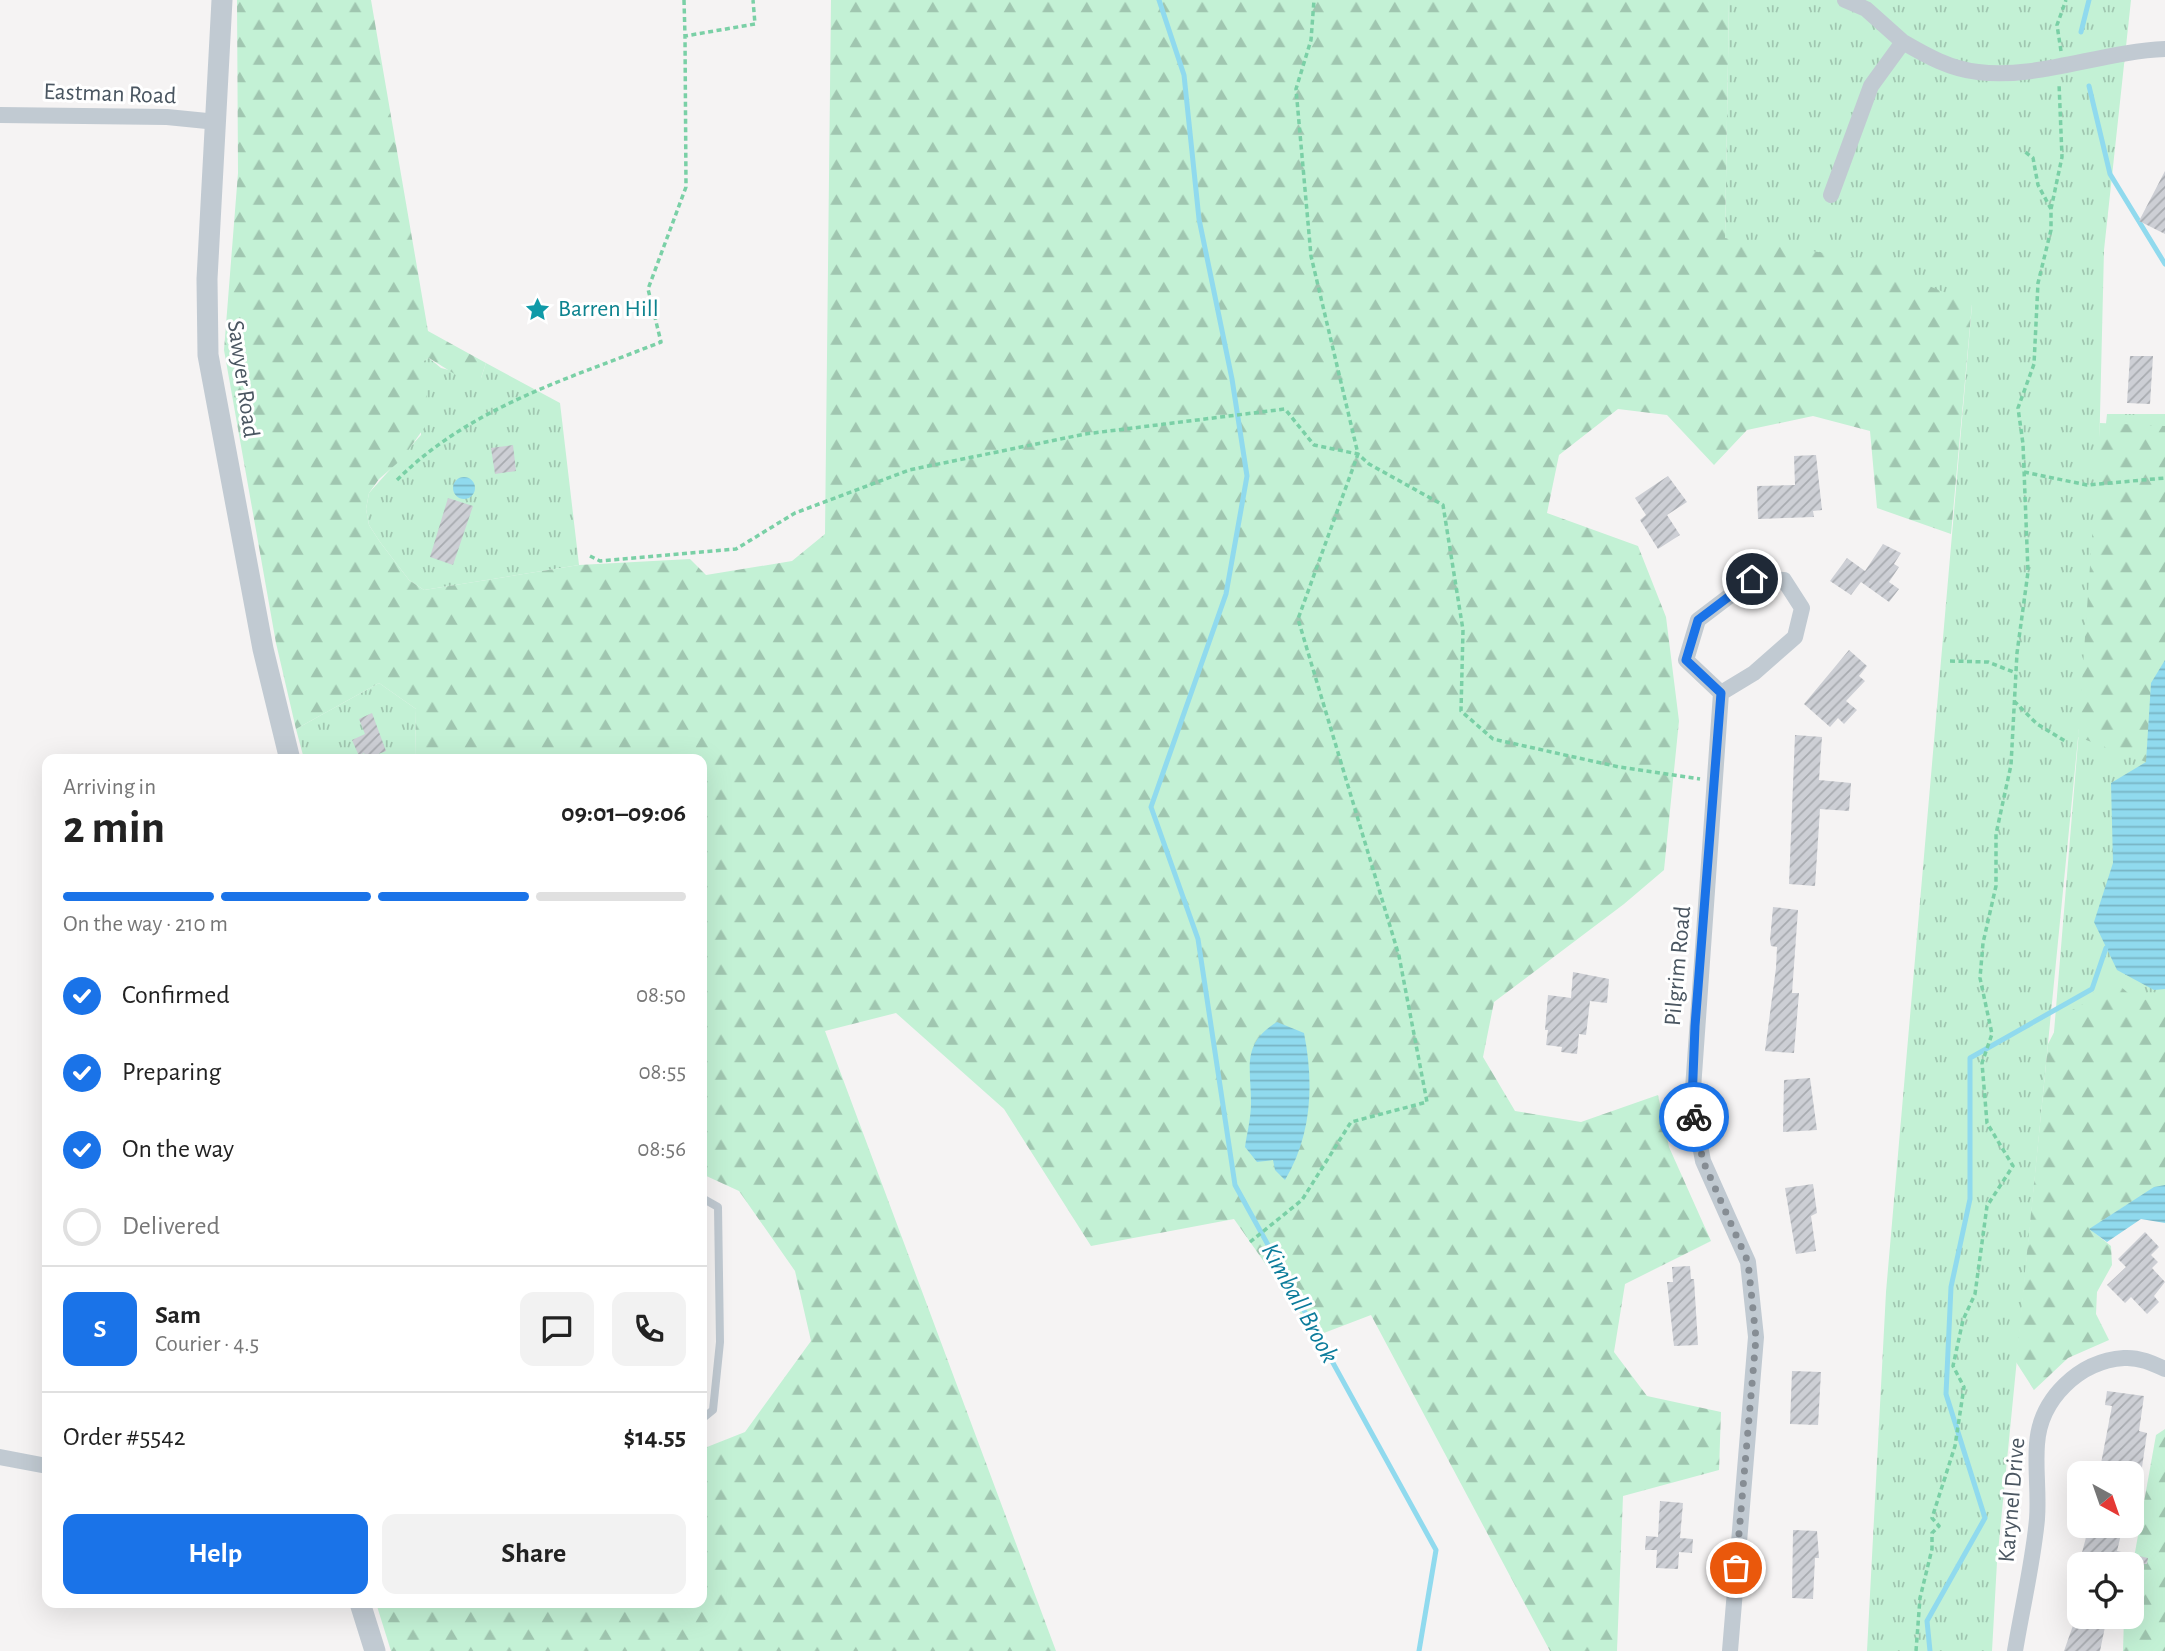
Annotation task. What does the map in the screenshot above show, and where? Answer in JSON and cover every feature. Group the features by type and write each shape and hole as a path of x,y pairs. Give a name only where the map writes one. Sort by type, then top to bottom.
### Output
{"street":[{"name":"Sawyer Road","path":"222,0 218,122 207,279 208,355 263,649 289,754"},
{"path":"1845,0 1866,9 1903,42 1946,65 1978,72 2010,72 2132,50 2165,49"},
{"path":"1831,195 1871,86 1903,42"},
{"name":"Eastman Road","path":"0,115 141,117 218,122"},
{"path":"1752,579 1784,580 1802,608 1795,637 1754,673 1721,693 1686,660 1698,620 1752,579"},
{"name":"Pilgrim Road","path":"1721,693 1692,1102 1703,1161 1748,1262 1756,1338 1730,1651"},
{"name":"Karynel Drive","path":"2015,1651 2037,1521 2037,1443 2046,1409 2065,1383 2092,1366 2123,1358 2142,1359 2165,1368"},
{"path":"0,1457 42,1465"},
{"path":"362,1608 376,1651"}],"lane":[{"path":"707,1201 719,1208 720,1342 713,1410 707,1415"}],"path":[{"path":"397,480 440,444 489,411 661,341 648,289 686,187 684,0"},
{"path":"685,36 755,24 752,0"},
{"path":"1250,1242 1302,1200 1351,1122 1427,1102 1399,956 1298,619 1358,454 1311,257 1296,89 1311,40 1314,0"},
{"path":"2062,46 2057,25 2066,0"},
{"path":"1916,1651 1920,1598 1932,1549 1932,1533 1939,1526 1932,1518 1955,1446 1964,1387 1953,1366 1964,1320 1975,1294 1987,1206 2013,1166 1987,1123 1982,1063 1992,1034 1980,978 1983,943 1996,886 1996,834 2011,765 2016,673 2028,572 2018,408 2035,364 2038,283 2051,230 2052,209 2062,157 2058,64"},
{"path":"2024,151 2033,158 2038,185 2052,209"},
{"path":"590,556 600,561 736,550 795,513 909,470 1085,434 1285,409 1314,445 1358,454 1369,464 1443,505 1463,630 1461,711 1493,739 1619,767 1716,781"},
{"path":"2024,472 2087,485 2165,478"},
{"path":"1950,661 1988,662 2016,673"},
{"path":"2014,701 2037,724 2065,741"}],"green space":[{"path":"237,0 371,0 428,331 486,363 481,378 469,383 429,358 422,362 429,421 402,459 379,479 369,493 366,509 369,525 409,580 424,590 579,565 690,559 706,575 792,561 825,534 831,0 1729,0 1725,238 1865,259 1972,304 1951,534 1877,508 1870,431 1813,416 1747,430 1714,465 1667,415 1618,409 1559,455 1547,513 1638,546 1666,617 1679,721 1664,870 1624,904 1494,1002 1483,1057 1515,1111 1581,1122 1658,1095 1669,1147 1711,1241 1625,1284 1614,1352 1647,1396 1721,1412 1719,1470 1623,1496 1617,1651 1550,1651 1371,1315 1316,1336 1234,1219 1091,1246 1004,1109 896,1013 825,1031 1056,1651 391,1651 378,1608 707,1608 707,1447 745,1432 811,1341 795,1271 739,1191 707,1176 707,754 415,754 416,709 379,683 296,729 276,643 224,350 238,173"},
{"path":"1729,0 2131,0 2104,250 2098,498 2107,414 2165,414 2165,1205 2040,1201 2080,718 1997,1562 1992,1651 1867,1651 1886,1292 1972,305 1725,238"},
{"path":"429,358 441,368 481,378 486,363 560,403 579,565 424,590 409,580 380,542 369,525 366,509 369,493 421,435 421,362"},
{"path":"2100,423 2165,426 2165,769 2078,737"},
{"path":"379,683 416,709 415,754 303,754 296,729"},
{"path":"2108,975 2128,993 2165,1007 2165,1183 2154,1187 2090,1229 2111,1246 2112,1265 2097,1292 2096,1314 2109,1340 2068,1358 2034,1390 2016,1362 2048,1044 2063,1015 2085,1003"},
{"path":"2165,1429 2165,1651 2123,1651 2124,1629 2144,1629 2144,1552 2135,1552 2138,1538 2144,1538 2144,1502 2156,1435"}],"water":[{"path":"464,477 474,484 475,488 468,498 464,499 454,492 453,488 460,478"},
{"path":"2165,660 2165,989 2154,990 2117,970 2094,922 2113,863 2111,783 2146,762 2151,683"},
{"path":"1277,1022 1304,1033 1310,1090 1301,1145 1285,1180 1275,1170 1273,1160 1257,1162 1245,1147 1251,1109 1250,1057 1258,1039"},
{"path":"2165,1185 2165,1223 2141,1219 2107,1242 2089,1229 2154,1187"}],"building":[{"path":"2165,171 2165,234 2139,221"},
{"path":"2130,356 2153,356 2150,404 2127,403"},
{"path":"513,445 516,471 495,474 491,448"},
{"path":"1816,455 1822,510 1813,511 1814,517 1758,519 1757,486 1795,485 1794,456"},
{"path":"1668,476 1687,502 1667,515 1680,535 1658,549 1640,520 1646,515 1635,498"},
{"path":"448,498 473,506 453,565 430,557"},
{"path":"1883,544 1901,553 1894,564 1899,567 1889,582 1899,589 1889,602 1861,582 1851,595 1830,581 1847,558 1865,571"},
{"path":"1849,650 1867,666 1859,676 1865,681 1846,701 1857,710 1844,724 1838,718 1830,727 1804,704"},
{"path":"372,713 386,751 378,754 358,754 352,740 365,734 359,719"},
{"path":"1795,735 1822,737 1819,780 1851,783 1849,811 1820,809 1815,886 1789,884"},
{"path":"1773,907 1798,910 1792,993 1799,993 1794,1053 1765,1051 1776,968 1777,947 1771,946 1770,940"},
{"path":"1573,972 1609,979 1607,1003 1590,1001 1586,1035 1579,1034 1577,1054 1561,1052 1562,1047 1546,1045 1548,1030 1545,1030 1548,995 1571,998"},
{"path":"1810,1078 1817,1130 1783,1132 1784,1080"},
{"path":"1813,1184 1817,1213 1811,1216 1816,1251 1796,1254 1785,1188"},
{"path":"2145,1232 2159,1247 2151,1255 2158,1262 2152,1268 2165,1282 2154,1296 2159,1302 2147,1314 2131,1297 2125,1303 2107,1285 2126,1267 2118,1259"},
{"path":"1690,1266 1691,1279 1694,1279 1698,1345 1674,1346 1667,1282 1673,1282 1672,1267"},
{"path":"1792,1371 1821,1372 1818,1425 1790,1424"},
{"path":"2107,1391 2144,1396 2139,1431 2147,1433 2143,1461 2101,1461 2112,1406 2105,1405"},
{"path":"1660,1501 1683,1503 1680,1538 1693,1539 1692,1553 1679,1552 1678,1569 1656,1568 1657,1550 1645,1550 1646,1536 1658,1537"},
{"path":"1793,1530 1817,1531 1819,1558 1815,1558 1813,1599 1792,1598"},
{"path":"2086,1538 2120,1538 2117,1551 2121,1552 2082,1552"},
{"path":"2072,1629 2105,1629 2100,1651 2064,1651"}],"waterway":[{"name":"Kimball Brook","path":"1159,0 1184,75 1199,219 1232,379 1247,476 1226,594 1151,807 1198,939 1235,1185 1436,1550 1419,1651"},
{"path":"2081,32 2089,0"},
{"path":"2089,86 2110,174 2165,264"},
{"path":"1930,1651 1927,1621 1985,1518 1946,1394 1951,1287 1970,1199 1970,1058 2092,989 2106,948"}],"way so far":[{"path":"1694,1117 1703,1161 1748,1262 1756,1338 1736,1568"}],"place":[{"name":"Barren Hill","path":"538,309"}],"route":[{"path":"1694,1117 1692,1102 1695,1026 1721,693 1686,660 1698,620 1752,579"}]}
